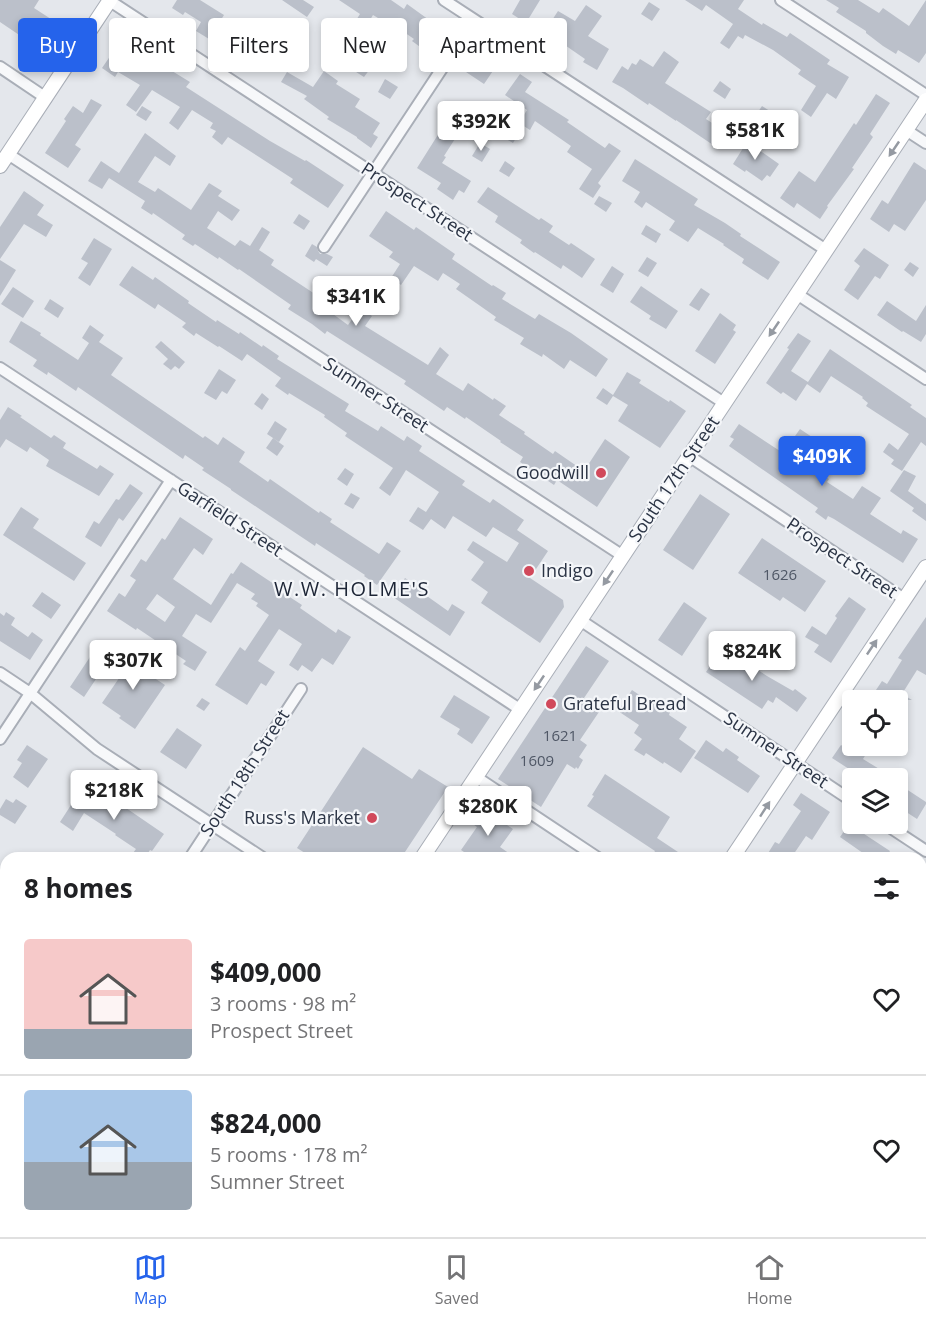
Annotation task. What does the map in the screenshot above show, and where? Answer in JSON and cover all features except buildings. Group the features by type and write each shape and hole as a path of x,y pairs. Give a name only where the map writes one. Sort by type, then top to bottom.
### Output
{"main road":[{"path":"0,166 110,0"},
{"name":"South 17th Street","path":"426,852 926,100"},
{"path":"736,852 926,567"}],"street":[{"name":"Prospect Street","path":"110,0 724,403"},
{"path":"444,0 471,18"},
{"path":"781,0 926,95"},
{"path":"0,67 46,98"},
{"path":"324,247 440,72"},
{"path":"554,72 826,250"},
{"path":"906,130 926,143"},
{"name":"Sumner Street","path":"8,154 623,556"},
{"path":"797,294 926,379"},
{"name":"Garfield Street","path":"0,368 521,710"},
{"name":"Prospect Street","path":"689,456 904,599"},
{"path":"0,739 171,480"},
{"name":"Sumner Street","path":"580,620 842,794"},
{"path":"0,673 30,693 97,749 254,852"},
{"name":"South 18th Street","path":"194,852 301,689"},
{"path":"476,777 589,852"},
{"path":"900,834 926,851"}],"place":[{"name":"Goodwill","path":"601,473"},
{"name":"Indigo","path":"529,571"},
{"name":"Grateful Bread","path":"551,704"},
{"name":"Russ's Market","path":"372,818"}],"district":[{"name":"W.W. HOLME'S","path":"352,589"}]}
